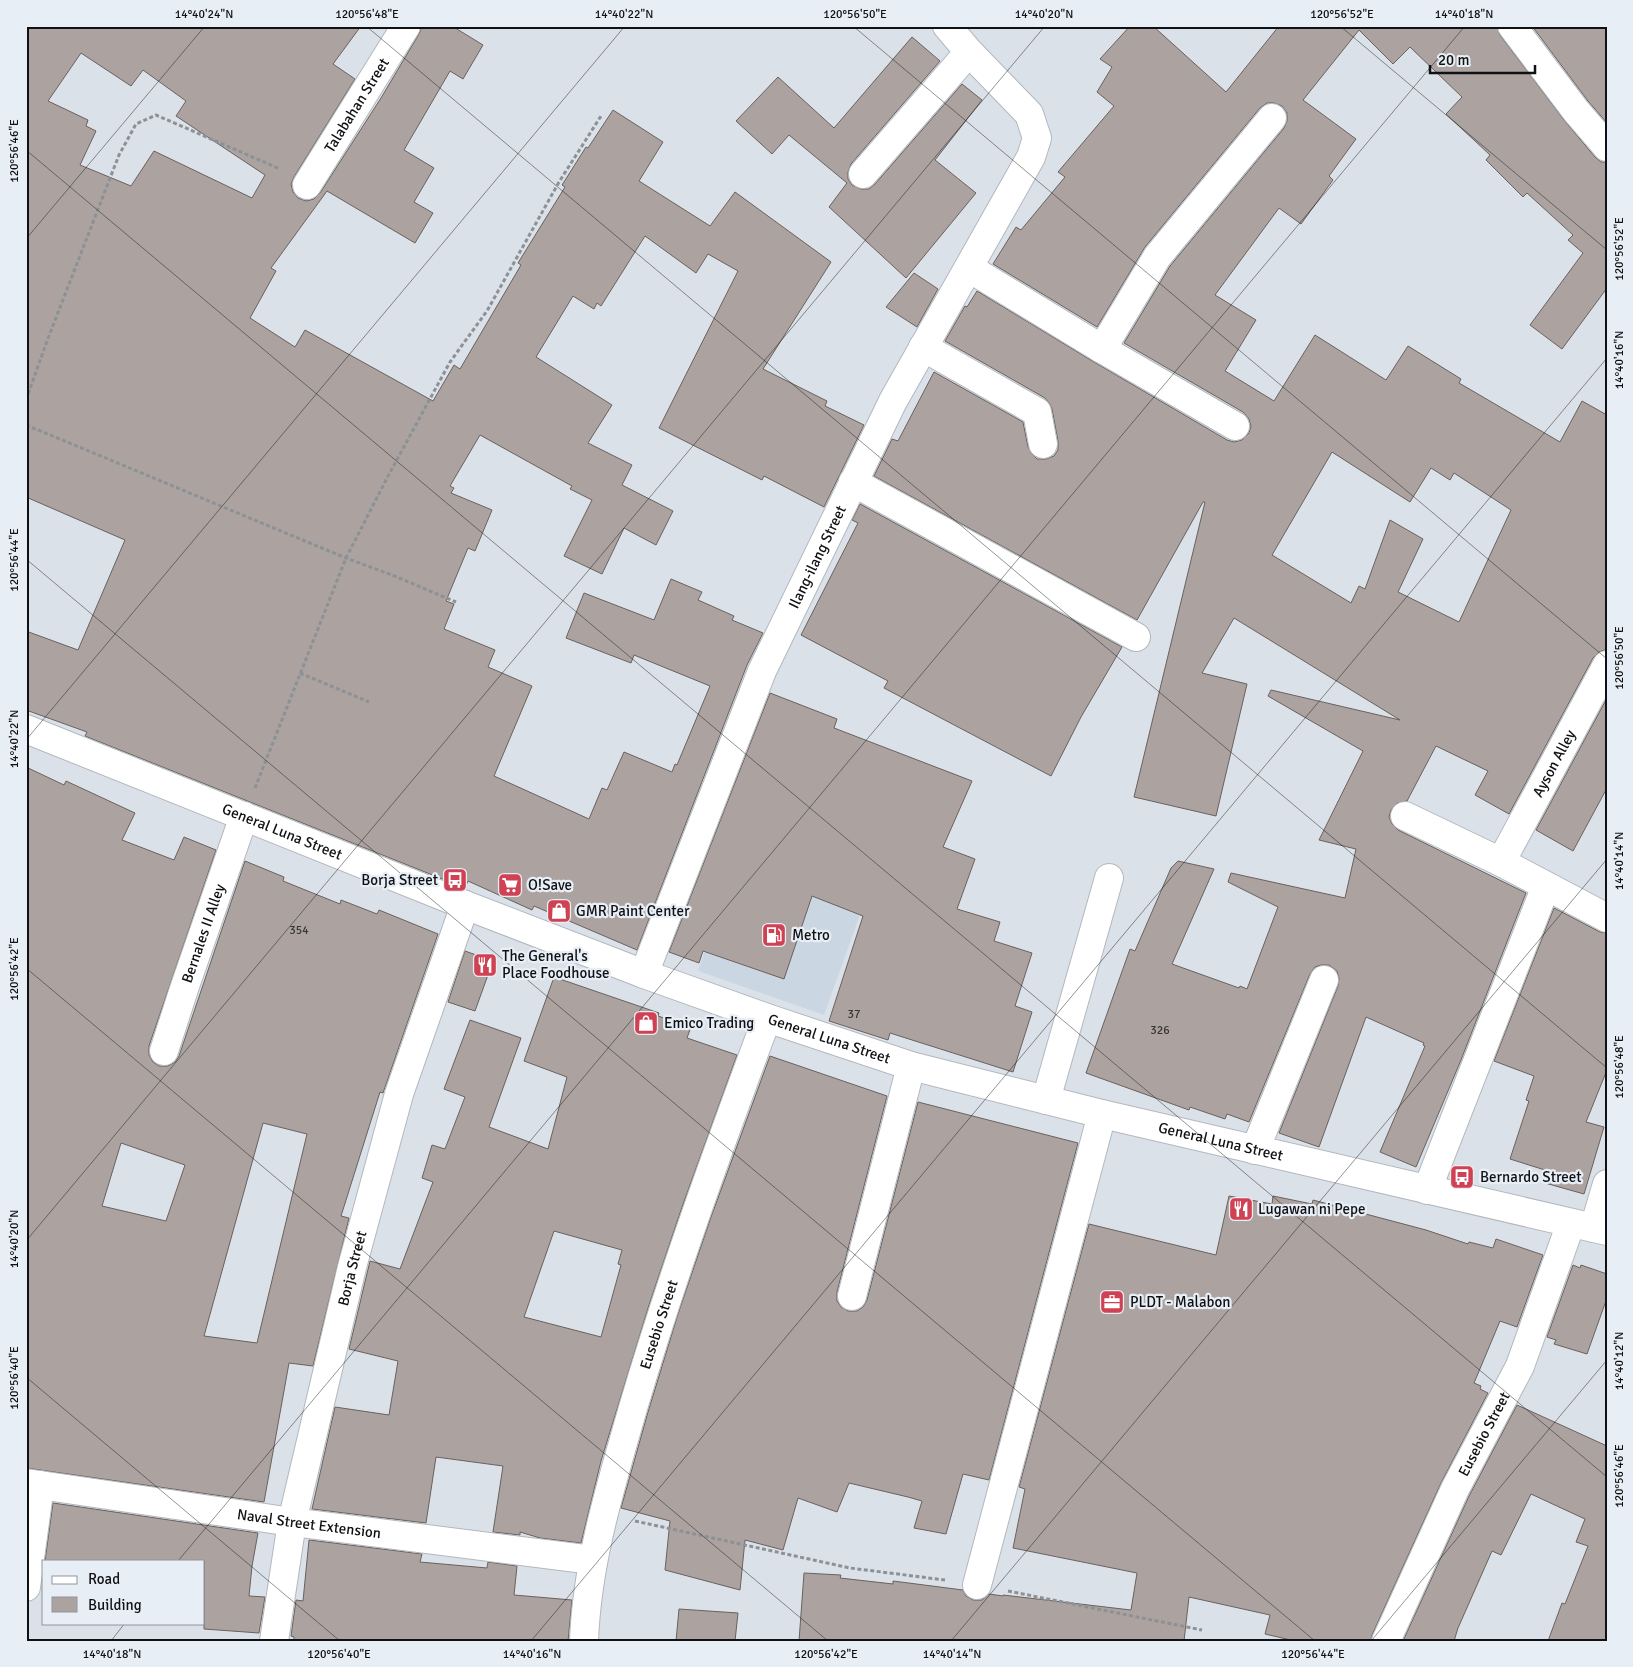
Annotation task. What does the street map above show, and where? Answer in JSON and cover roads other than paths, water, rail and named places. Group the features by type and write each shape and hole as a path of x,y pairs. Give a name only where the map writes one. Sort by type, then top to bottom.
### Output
{"street":[{"name":"Talabahan Street","path":"307,185 406,26"},
{"path":"863,174 969,52 946,26"},
{"path":"1512,26 1576,111 1607,147"},
{"name":"Ilang-ilang Street","path":"644,974 762,671 893,401 1031,157 1037,138 1029,114 969,52"},
{"path":"1102,349 1158,257 1272,118"},
{"path":"968,268 1235,426"},
{"path":"923,347 1037,412 1043,444"},
{"path":"853,482 1136,637"},
{"name":"Ayson Alley","path":"1501,862 1607,665"},
{"name":"General Luna Street","path":"26,729 465,905 644,974 767,1018 911,1066 1102,1114 1591,1227"},
{"name":"Bernales II Alley","path":"164,1051 244,816"},
{"path":"1405,816 1501,862 1607,918"},
{"path":"1046,1100 1109,878"},
{"path":"1427,1190 1546,886"},
{"name":"Borja Street","path":"274,1641 292,1522 352,1267 398,1094 465,905"},
{"path":"1255,1150 1324,980"},
{"name":"Eusebio Street","path":"584,1641 593,1560 602,1514 656,1330 686,1238 767,1018"},
{"path":"852,1296 911,1066"},
{"path":"977,1585 1102,1114"},
{"path":"1591,1227 1607,1184"},
{"name":"Eusebio Street","path":"1386,1641 1455,1489 1591,1227"},
{"path":"26,1587 33,1484"},
{"name":"Naval Street Extension","path":"33,1484 292,1522 593,1560"}],"place":[{"name":"Borja Street","path":"455,880"},
{"name":"O!Save","path":"510,885"},
{"name":"GMR Paint Center","path":"559,911"},
{"name":"Metro","path":"774,935"},
{"name":"The General's Place Foodhouse","path":"485,965"},
{"name":"Emico Trading","path":"646,1023"},
{"name":"Bernardo Street","path":"1462,1177"},
{"name":"Lugawan ni Pepe","path":"1241,1209"},
{"name":"PLDT - Malabon","path":"1112,1302"}]}
